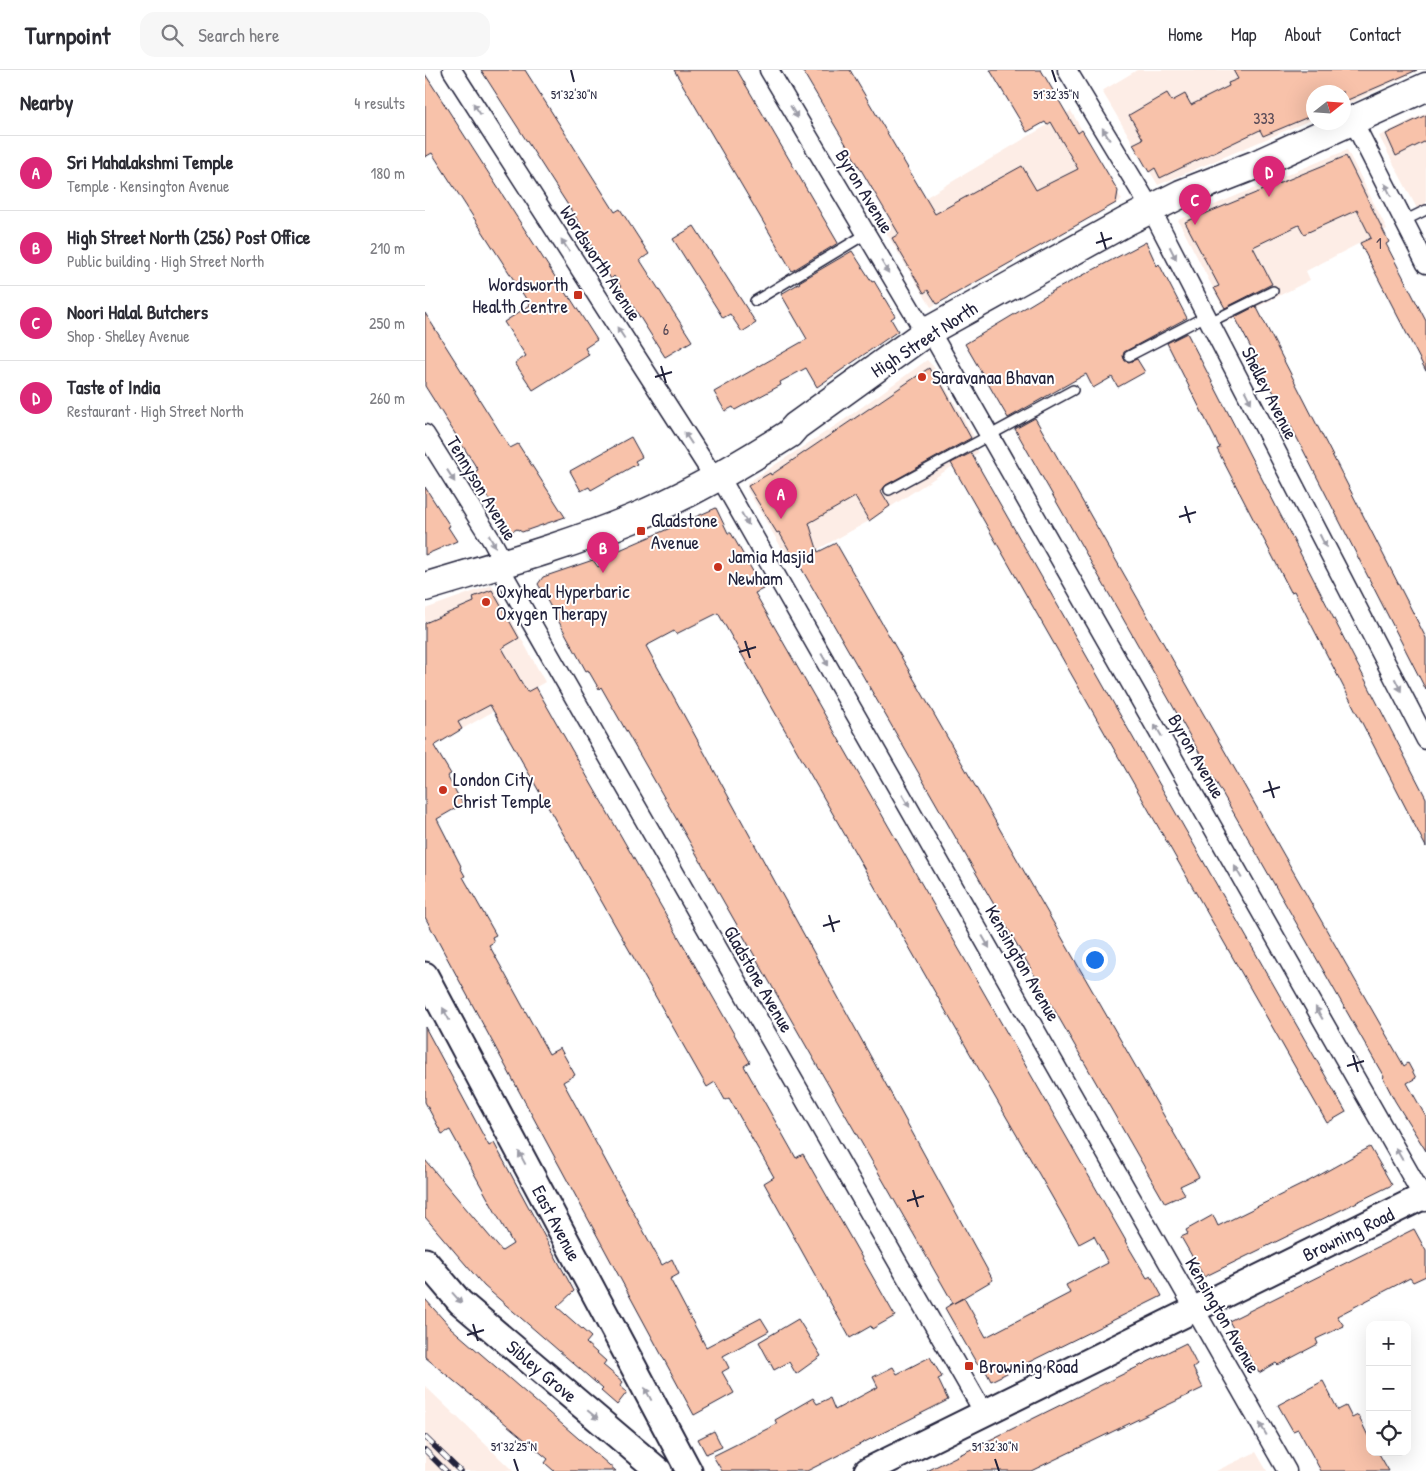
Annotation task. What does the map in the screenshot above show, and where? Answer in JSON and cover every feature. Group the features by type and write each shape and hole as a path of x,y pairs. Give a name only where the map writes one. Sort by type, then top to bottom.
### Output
{"main road":[{"name":"High Street North","path":"425,587 563,545 633,519 718,478 789,434 796,426 927,332 1072,250 1181,194 1255,165 1426,87"},
{"name":"East Avenue","path":"425,975 689,1471"},
{"name":"Browning Road","path":"867,1471 1425,1198"},
{"name":"Sibley Grove","path":"425,1261 460,1302 651,1464 655,1444 671,1437"}],"street":[{"name":"Wordsworth Avenue","path":"451,70 718,478"},
{"name":"Byron Avenue","path":"769,70 866,234 990,436 1425,1198"},
{"name":"Shelley Avenue","path":"1067,70 1151,209 1426,740"},
{"path":"1353,121 1426,264"},
{"name":"Tennyson Avenue","path":"425,434 492,541 498,552 501,564"},
{"name":"Kensington Avenue","path":"718,478 1196,1309 1287,1471"},
{"name":"Gladstone Avenue","path":"501,564 504,575 547,651 984,1413"}],"lane":[{"path":"1404,221 1426,210"},
{"path":"755,300 866,234"},
{"path":"1129,356 1273,291"},
{"path":"889,490 1073,390"}],"shaded area":[{"path":"1137,70 1419,70 1351,103 1351,85 1306,85 1306,122 1158,185 1102,91"},
{"path":"1071,111 1122,200 931,307 881,224"},
{"path":"1426,113 1426,216 1422,218 1379,136"},
{"path":"1347,150 1387,229 1306,271 1310,280 1230,321 1178,220"},
{"path":"927,360 933,366 976,440 973,445 978,453 953,466 869,521 791,564 747,489 747,483 841,422"},
{"path":"492,585 545,682 434,745 425,732 425,609"},
{"path":"425,1386 513,1471 425,1471"},
{"path":"1256,1452 1267,1471 1216,1471"}],"building":[{"path":"481,70 525,70 615,212 620,209 649,254 640,260 692,341 665,357 614,276 611,279 589,242 591,241"},
{"path":"674,70 737,70 838,243 792,271"},
{"path":"802,70 850,70 935,214 1022,166 1036,190 1078,169 1051,122 1047,125 1045,122 1027,132 990,70 1041,70 1078,133 1082,130 1118,191 1116,203 937,304 928,290 924,293 892,238 899,234"},
{"path":"1233,70 1417,70 1351,99 1351,85 1306,85 1306,118 1263,136 1260,130 1160,178 1155,168 1149,172 1133,144 1143,139 1129,115 1167,93 1172,101 1185,94 1191,105 1229,86 1228,83 1238,79"},
{"path":"425,74 597,340 585,348 589,355 533,390 515,363 526,356 504,322 530,305 432,153 425,157"},
{"path":"1426,115 1426,141 1396,156 1386,134"},
{"path":"1346,156 1389,242 1386,244 1426,321 1426,371 1360,243 1371,238 1357,210 1304,234 1299,225 1253,247 1272,284 1225,308 1214,288 1219,286 1185,222"},
{"path":"694,226 756,323 742,332 730,314 723,318 673,239"},
{"path":"1146,242 1157,266 1159,264 1187,318 1124,352 1125,361 1129,362 1137,359 1145,372 1118,387 1112,377 1093,388 1086,374 1008,418 965,344 1053,291"},
{"path":"852,251 872,282 874,281 895,316 891,319 898,331 817,387 806,368 780,382 781,385 735,410 733,407 725,411 714,392 807,339 781,294"},
{"path":"1256,306 1426,638 1426,690 1235,317"},
{"path":"425,313 510,448 518,444 565,517 522,532 517,529 509,533 473,473 478,470 425,386"},
{"path":"1187,333 1426,798 1426,847 1294,591 1291,592 1217,449 1220,448 1167,343"},
{"path":"929,368 935,380 938,378 971,438 886,485 881,491 890,506 869,521 855,497 809,523 818,552 836,543 1199,1177 1180,1186 1185,1194 1165,1203 792,552 779,532 777,533 748,486 770,473 771,475"},
{"path":"1035,418 1404,1066 1408,1063 1416,1078 1407,1083 1426,1117 1426,1151 1395,1101 1384,1077 1015,429"},
{"path":"631,437 642,457 635,461 637,464 591,490 589,487 581,491 570,471"},
{"path":"971,453 1346,1112 1327,1123 951,463"},
{"path":"425,487 450,526 448,527 457,541 425,555"},
{"path":"716,508 728,533 731,533 763,589 755,593 1125,1241 1147,1278 1151,1276 1162,1296 991,1381 981,1362 977,1364 945,1308 953,1303 601,687 599,689 588,670 586,671 538,584 543,577 593,560 598,567 617,556 615,552","holes":["718,613 1079,1244 1094,1236 1108,1263 1066,1285 1070,1293 986,1337 964,1298 954,1303 993,1280 646,646 674,631 676,634"]},
{"path":"492,590 519,638 502,648 527,692 536,687 750,1062 744,1066 796,1158 803,1154 895,1316 872,1329 871,1326 850,1338 764,1183 774,1177 729,1098 725,1100 715,1082 707,1087 490,705 458,722 462,729 434,746 451,774 447,776 463,804 437,819 461,866 465,876 463,877 496,935 492,937 494,942 489,945 549,1054 560,1048 575,1075 563,1082 662,1265 672,1259 679,1274 670,1279 706,1347 761,1318 769,1331 723,1356 729,1368 722,1372 734,1393 694,1415 425,917 425,623 474,602 473,597"},
{"path":"425,1027 489,1146 494,1143 574,1291 557,1307 591,1337 586,1343 606,1361 603,1365 623,1382 620,1386 627,1392 617,1405 601,1391 603,1389 484,1286 425,1217 425,1160 502,1251 513,1244 450,1130 442,1134 425,1102"},
{"path":"1370,1147 1392,1185 1204,1277 1181,1237 1188,1234 1186,1230 1213,1215 1218,1226 1309,1181"},
{"path":"1414,1229 1426,1251 1426,1276 1413,1282 1410,1278 1337,1316 1344,1326 1316,1339 1318,1344 1259,1373 1229,1321"},
{"path":"425,1299 451,1328 616,1471 554,1471 545,1463 548,1459 425,1357"},
{"path":"798,1319 821,1356 796,1374 789,1362 774,1370 759,1342"},
{"path":"1186,1343 1197,1365 1193,1368 1203,1388 1031,1471 927,1471"},
{"path":"930,1357 942,1377 938,1379 948,1400 807,1471 722,1471 713,1456 777,1424 775,1420 813,1398 817,1404 830,1398 835,1410 878,1387 873,1377 893,1367 897,1374"},
{"path":"1323,1381 1338,1410 1346,1406 1352,1418 1358,1415 1366,1432 1366,1456 1380,1456 1389,1471 1321,1471 1298,1429 1293,1431 1278,1405"},
{"path":"714,1431 722,1447 706,1454 698,1439"}],"railway":[{"path":"425,1437 460,1471"},
{"path":"425,1450 446,1471"}],"place":[{"name":"Taste of India","path":"1269,197"},
{"name":"Noori Halal Butchers","path":"1195,225"},
{"name":"Wordsworth Health Centre","path":"578,295"},
{"name":"Saravanaa Bhavan","path":"922,377"},
{"name":"Sri Mahalakshmi Temple","path":"781,519"},
{"name":"Gladstone Avenue","path":"641,531"},
{"name":"Jamia Masjid Newham","path":"718,567"},
{"name":"High Street North (256) Post Office","path":"603,573"},
{"name":"Oxyheal Hyperbaric Oxygen Therapy","path":"486,602"},
{"name":"London City Christ Temple","path":"443,790"},
{"name":"Browning Road","path":"969,1366"}]}
